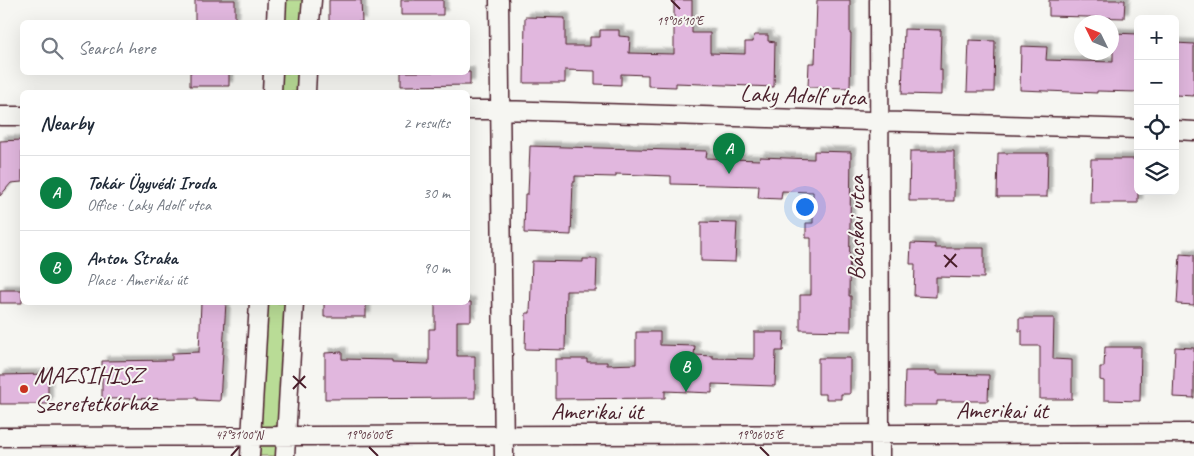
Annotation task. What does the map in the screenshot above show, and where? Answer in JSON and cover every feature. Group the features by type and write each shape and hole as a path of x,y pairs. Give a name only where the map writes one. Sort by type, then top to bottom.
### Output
{"street":[{"path":"276,20 278,0"},
{"path":"310,20 312,0"},
{"path":"499,0 504,456"},
{"name":"Bácskai utca","path":"879,0 880,456"},
{"path":"272,90 273,75"},
{"path":"306,90 308,75"},
{"name":"Laky Adolf utca","path":"470,110 1134,129"},
{"path":"0,116 20,116"},
{"path":"1179,130 1194,130"},
{"path":"250,456 259,305"},
{"path":"285,456 294,305"},
{"name":"Amerikai út","path":"0,437 1194,433"}],"green space":[{"path":"285,0 305,0 303,20 283,20"},
{"path":"280,75 300,75 299,90 279,90"},
{"path":"266,305 287,305 278,456 256,456"}],"building":[{"path":"195,0 235,0 235,20 195,20"},
{"path":"329,0 361,0 362,20 329,20"},
{"path":"401,0 443,0 443,15 401,15"},
{"path":"674,0 692,0 692,33 710,33 710,53 745,54 745,42 753,42 754,35 768,35 768,41 775,42 774,87 676,83 676,87 648,86 648,75 621,74 621,85 595,84 595,71 565,70 565,83 524,83 525,17 565,18 565,46 590,46 590,37 600,37 600,30 619,30 619,36 630,37 629,53 674,54"},
{"path":"817,0 850,0 850,88 808,87 809,63 815,63"},
{"path":"1049,0 1125,0 1124,18 1119,18 1119,15 1049,16"},
{"path":"904,29 941,30 940,70 942,70 942,95 902,94"},
{"path":"1119,33 1134,34 1134,92 1097,91 1097,93 1020,90 1021,46 1047,47 1046,60 1113,62 1113,60 1119,60"},
{"path":"969,40 995,41 994,92 967,92"},
{"path":"1179,43 1194,44 1194,96 1179,95"},
{"path":"190,75 229,75 229,86 190,86"},
{"path":"401,75 470,75 470,85 401,86"},
{"path":"20,140 20,182 11,183 0,196 0,141"},
{"path":"530,146 707,151 706,158 759,160 760,157 814,159 814,151 851,152 849,296 851,296 851,331 800,330 800,295 811,295 811,238 806,238 806,223 813,223 813,192 782,191 781,199 758,198 759,186 671,184 671,176 616,174 616,177 575,176 575,182 573,182 571,235 524,233 525,194 528,194"},
{"path":"910,151 954,151 954,201 909,201"},
{"path":"998,153 1048,153 1047,197 997,197"},
{"path":"1091,159 1134,159 1134,195 1138,195 1138,203 1090,203"},
{"path":"701,222 737,223 735,262 701,261"},
{"path":"911,243 935,244 935,248 984,248 984,278 936,277 936,297 914,296 915,264 910,264"},
{"path":"1180,254 1194,255 1194,305 1177,304"},
{"path":"583,259 597,259 596,291 566,291 565,350 525,349 526,313 530,313 532,261 583,262"},
{"path":"0,290 20,290 20,303 0,303"},
{"path":"471,302 471,321 457,321 457,356 475,356 475,398 325,399 325,353 342,352 342,359 392,360 392,363 429,364 429,329 435,329 435,305 470,305"},
{"path":"201,305 226,305 220,401 197,400 197,398 102,399 102,361 172,360 172,353 199,352"},
{"path":"324,305 366,305 366,317 324,317"},
{"path":"1019,318 1054,318 1053,359 1072,360 1072,399 1040,399 1040,346 1022,346 1022,331 1019,331"},
{"path":"636,332 660,332 660,345 695,346 694,355 713,356 713,358 754,359 754,332 784,332 783,351 776,351 775,386 712,384 712,393 665,391 665,398 555,399 555,359 587,359 587,362 607,362 607,365 636,364"},
{"path":"1105,347 1141,347 1140,401 1104,400 1104,381 1100,380 1100,367 1104,367"},
{"path":"1175,347 1194,348 1194,398 1173,397"},
{"path":"818,358 850,358 850,394 841,394 841,399 826,399 826,394 818,394"},
{"path":"905,371 937,371 937,374 989,375 988,401 937,401 937,405 904,405"},
{"name":"MAZSIHISZ Szeretetkórház","path":"48,374 48,404 0,404 0,375"}],"place":[{"name":"Tokár Ügyvédi Iroda","path":"729,174"},
{"name":"MAZSIHISZ Szeretetkórház","path":"24,389"},
{"name":"Anton Straka","path":"686,392"}]}
